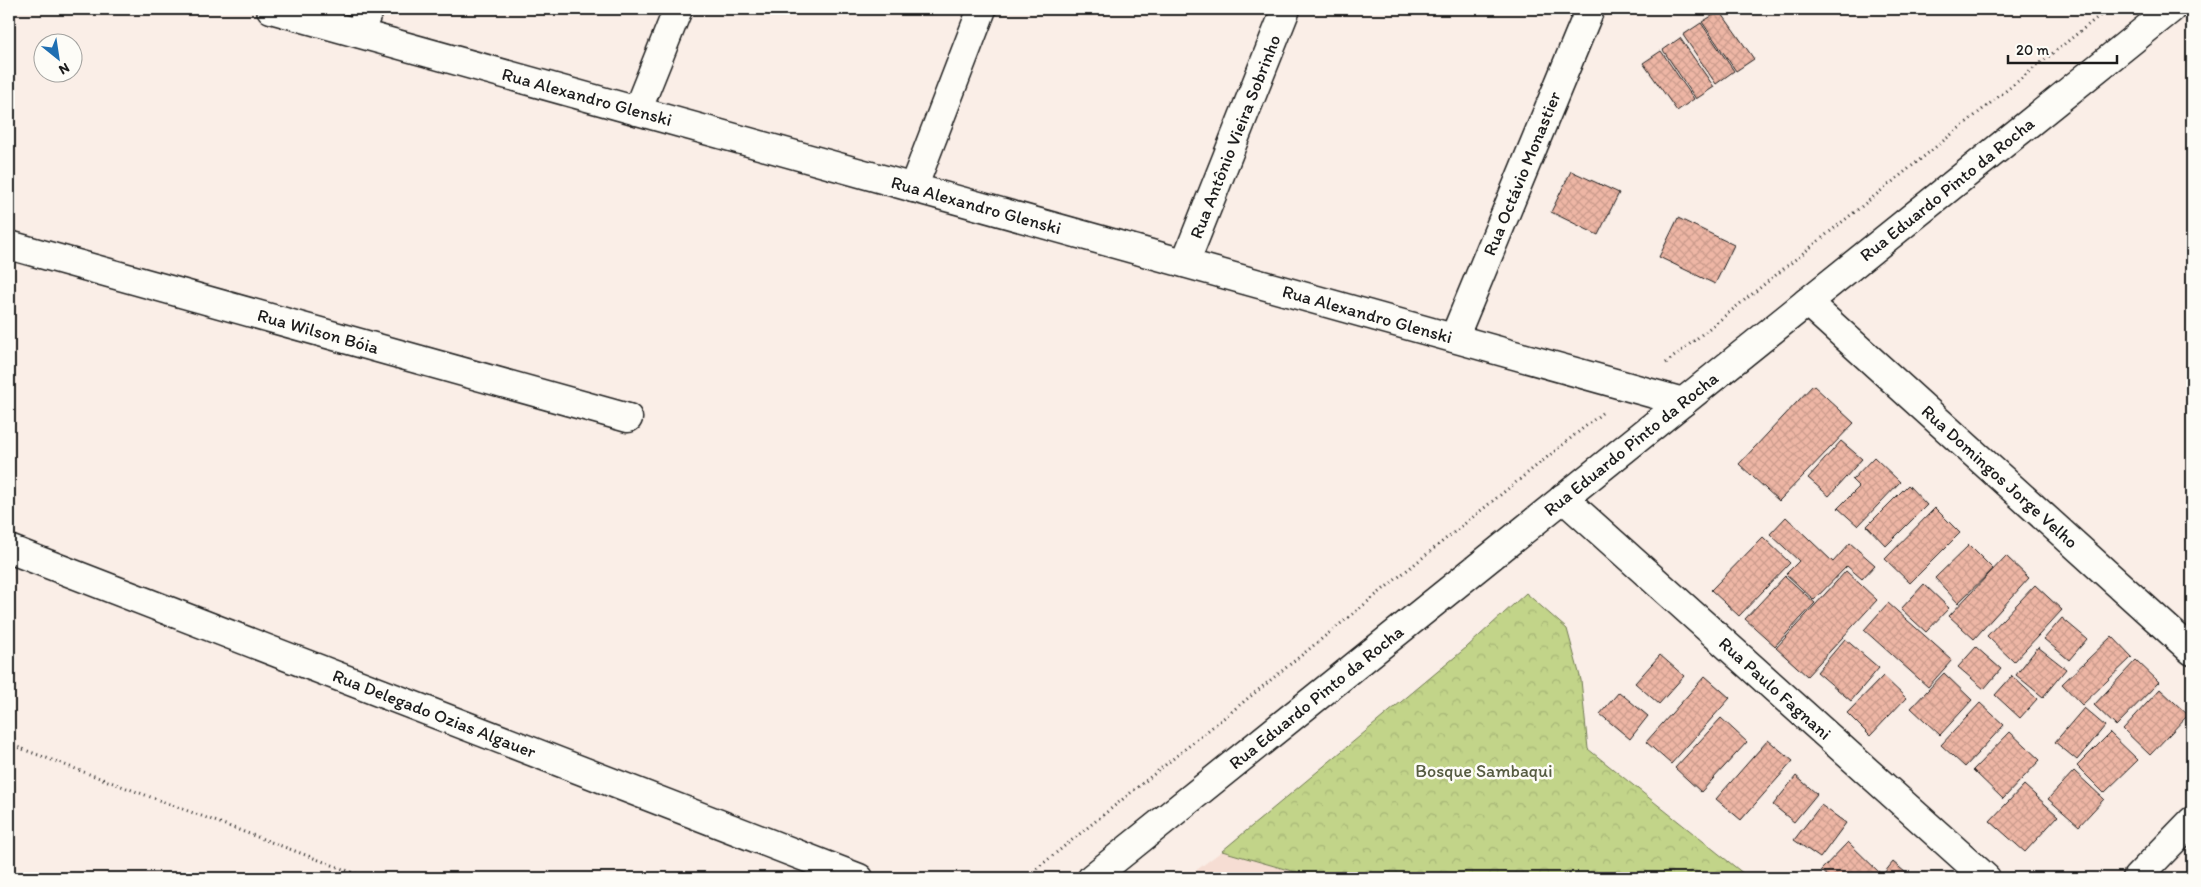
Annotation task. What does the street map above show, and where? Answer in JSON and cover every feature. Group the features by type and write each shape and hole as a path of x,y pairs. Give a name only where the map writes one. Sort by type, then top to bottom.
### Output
{"street":[{"name":"Rua Alexandro Glenski","path":"271,9 364,21 637,111 1683,402"},
{"path":"637,111 678,9"},
{"path":"913,188 982,9"},
{"name":"Rua Antônio Vieira Sobrinho","path":"1185,263 1286,9"},
{"name":"Rua Eduardo Pinto da Rocha","path":"1092,878 2170,9"},
{"name":"Rua Octávio Monastier","path":"1454,338 1590,11"},
{"name":"Rua Wilson Bóia","path":"9,245 628,418"},
{"name":"Rua Domingos Jorge Velho","path":"1807,302 2192,651"},
{"name":"Rua Paulo Fagnani","path":"1563,498 1986,878"},
{"name":"Rua Delegado Ozias Algauer","path":"9,549 859,878"},
{"path":"2137,878 2192,821"}],"path":[{"path":"1666,362 2108,9"},
{"path":"1025,878 1588,424"},
{"path":"9,744 367,878"}],"shaded area":[{"path":"1222,851 1316,878 1186,878"}],"green space":[{"name":"Bosque Sambaqui","path":"1526,593 1567,629 1581,680 1588,749 1749,878 1316,878 1222,851 1467,647"}],"building":[{"path":"1720,11 1754,59 1736,71 1702,22"},
{"path":"1701,23 1734,71 1716,84 1683,35"},
{"path":"1680,38 1714,87 1696,99 1663,50"},
{"path":"1661,51 1694,99 1677,111 1643,63"},
{"path":"1571,171 1619,193 1598,235 1551,212"},
{"path":"1678,218 1734,245 1715,284 1659,257"},
{"path":"1813,385 1854,423 1779,501 1739,464"},
{"path":"1841,441 1862,459 1829,496 1808,478"},
{"path":"1874,457 1900,482 1858,526 1838,508 1859,487 1852,480"},
{"path":"1908,485 1927,505 1886,546 1867,526"},
{"path":"1935,508 1960,533 1910,583 1885,559"},
{"path":"1786,517 1833,562 1850,543 1875,565 1862,579 1847,566 1814,600 1786,574 1799,561 1770,534"},
{"path":"1763,537 1790,563 1739,616 1711,590"},
{"path":"1969,545 1993,569 1958,603 1935,578"},
{"path":"2006,556 2029,578 1974,639 1949,616"},
{"path":"1846,571 1877,600 1807,676 1776,648"},
{"path":"1785,576 1815,603 1775,646 1745,619"},
{"path":"1924,584 1949,608 1926,632 1901,609"},
{"path":"2035,585 2062,610 2014,662 1987,636"},
{"path":"1888,603 1952,660 1928,687 1864,630"},
{"path":"2062,618 2087,639 2069,660 2044,639"},
{"path":"2112,636 2132,657 2082,705 2062,684"},
{"path":"1845,639 1879,668 1851,701 1817,672"},
{"path":"1976,647 2001,669 1984,689 1958,667"},
{"path":"2038,647 2066,669 2043,697 2016,675"},
{"path":"1660,655 1684,676 1659,704 1635,683"},
{"path":"2136,660 2159,682 2116,726 2094,705"},
{"path":"1944,673 1972,700 1940,735 1911,708"},
{"path":"1705,676 1730,698 1671,764 1646,742"},
{"path":"1883,676 1906,698 1870,736 1847,713"},
{"path":"2012,676 2037,699 2020,718 1995,695"},
{"path":"2160,689 2188,715 2150,755 2123,729"},
{"path":"1619,692 1648,716 1630,739 1600,714"},
{"path":"1980,703 2004,725 1965,767 1941,745"},
{"path":"2084,708 2105,726 2077,760 2055,742"},
{"path":"1721,718 1747,742 1701,792 1675,768"},
{"path":"2010,732 2040,760 2003,799 1973,770"},
{"path":"2110,733 2138,760 2104,793 2077,766"},
{"path":"1768,740 1793,761 1741,820 1716,799"},
{"path":"2074,771 2104,799 2079,826 2048,799"},
{"path":"1796,776 1817,794 1794,822 1773,805"},
{"path":"2024,785 2058,816 2025,852 1990,821"},
{"path":"1821,805 1846,823 1820,858 1794,840"},
{"path":"1848,842 1881,874 1877,878 1830,878 1821,870"},
{"path":"1893,862 1912,878 1880,878"},
{"path":"1224,871 1252,878 1222,878"}]}
